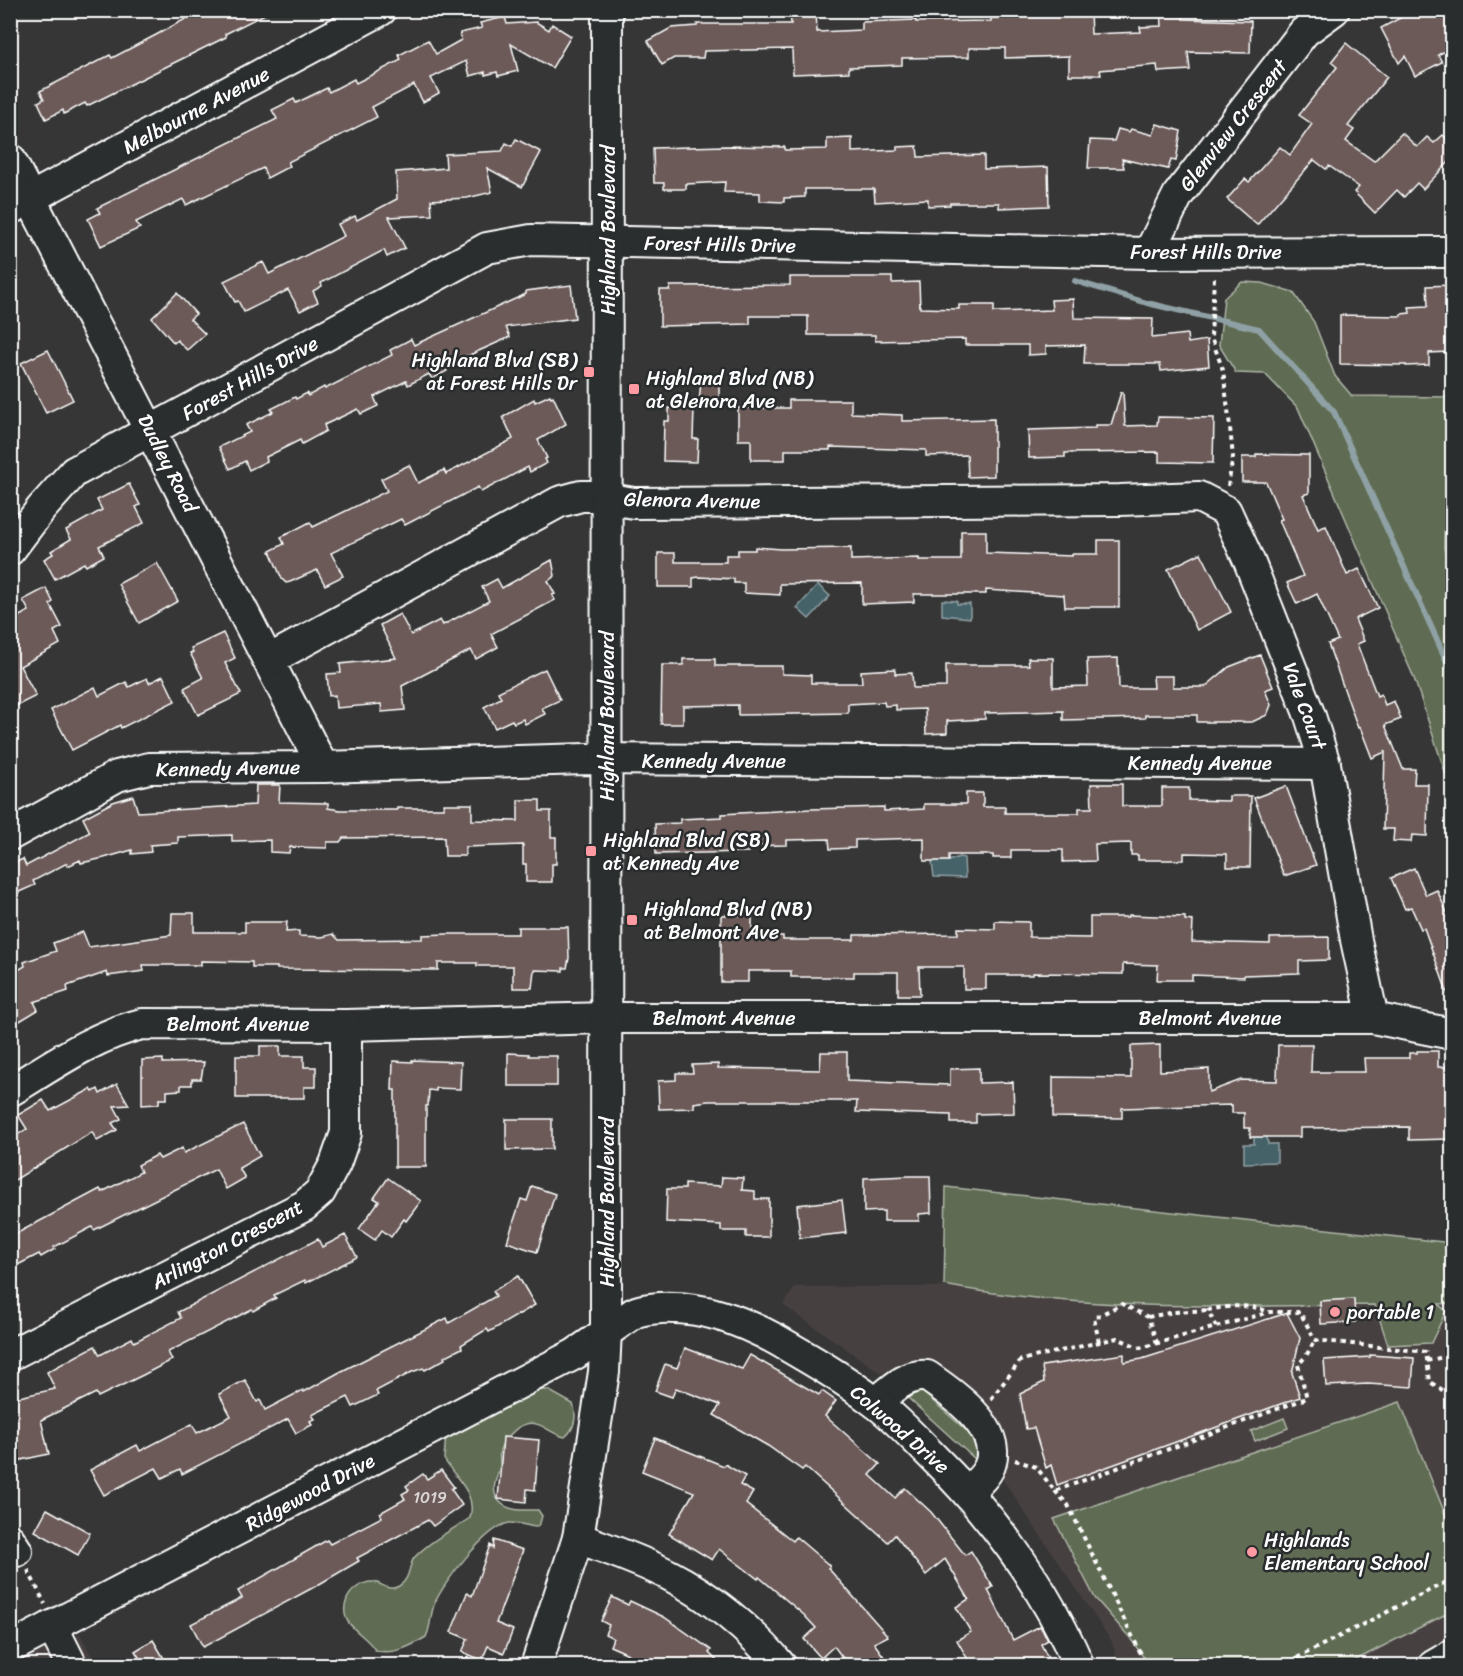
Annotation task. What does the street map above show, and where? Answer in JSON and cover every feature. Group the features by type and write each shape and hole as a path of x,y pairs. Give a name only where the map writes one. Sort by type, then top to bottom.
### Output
{"street":[{"name":"Melbourne Avenue","path":"20,204 381,10"},
{"name":"Highland Boulevard","path":"536,1665 578,1538 604,1372 606,1330 607,10"},
{"name":"Glenview Crescent","path":"1149,253 1178,195 1304,32 1335,10"},
{"name":"Dudley Road","path":"10,159 20,204 152,432 323,767"},
{"name":"Forest Hills Drive","path":"10,550 74,472 152,432 487,248 531,240 1149,253 1452,252"},
{"name":"Glenora Avenue","path":"269,660 559,502 581,496 634,503 1120,500 1199,497 1226,511"},
{"name":"Vale Court","path":"1226,511 1249,561 1310,716 1325,764 1356,940 1373,1018"},
{"name":"Kennedy Avenue","path":"10,835 117,776 149,768 323,767 606,759 1325,764"},
{"name":"Belmont Avenue","path":"10,1091 96,1039 142,1024 346,1025 607,1018 1373,1018 1452,1034"},
{"name":"Arlington Crescent","path":"10,1355 304,1206 320,1192 335,1164 346,1133 346,1025"},
{"name":"Colwood Drive","path":"606,1330 641,1309 682,1307 716,1313 753,1327 821,1365 876,1403 969,1492 1040,1590 1079,1665"},
{"name":"Ridgewood Drive","path":"10,1648 574,1354 606,1330"},
{"path":"876,1403 909,1378 918,1375 927,1376 978,1418 990,1441 991,1462 983,1478 969,1492"},
{"path":"578,1538 668,1574 700,1593 768,1650 781,1665"},
{"path":"52,1626 72,1665"},
{"path":"1433,1665 1452,1655"}],"path":[{"path":"1214,287 1211,337 1223,370 1233,457 1226,511"},
{"path":"1099,1342 1094,1318 1122,1304 1148,1317 1174,1311 1208,1310 1227,1306 1255,1306 1270,1312"},
{"path":"1208,1310 1216,1327"},
{"path":"986,1404 1021,1360 1117,1338 1140,1348 1270,1312 1300,1312 1314,1340"},
{"path":"1148,1317 1157,1343"},
{"path":"1314,1340 1426,1352 1430,1382 1444,1391 1452,1391"},
{"path":"1055,1491 1307,1398 1298,1365 1306,1356 1314,1340"},
{"path":"1427,1361 1443,1357 1452,1346"},
{"path":"1008,1458 1036,1467 1068,1505 1148,1665"},
{"path":"1281,1665 1448,1581 1452,1590"}],"shaded area":[{"name":"Highlands Elementary School","path":"1452,1265 1452,1647 1416,1665 1119,1665 1112,1642 975,1438 783,1305 795,1287 1030,1287"},
{"path":"80,1634 97,1665 15,1666 34,1655"}],"green space":[{"path":"1242,282 1262,283 1293,292 1314,322 1335,376 1352,396 1452,397 1444,548 1452,578 1452,793 1414,678 1298,408 1265,374 1236,373 1219,345 1224,298"},
{"path":"946,1187 1452,1243 1452,1303 1438,1304 1446,1311 1431,1343 1388,1345 1375,1305 1159,1306 1051,1300 944,1285"},
{"path":"918,1388 975,1438 977,1461 908,1398"},
{"path":"533,1390 548,1390 573,1404 575,1418 573,1426 565,1437 531,1423 522,1425 514,1431 500,1450 500,1465 494,1488 499,1501 507,1507 517,1510 538,1510 542,1516 540,1523 536,1527 509,1523 489,1535 477,1545 446,1584 434,1605 426,1637 395,1651 375,1650 347,1620 345,1606 350,1594 369,1582 389,1588 399,1586 407,1577 414,1558 420,1552 470,1518 468,1493 444,1459 446,1434"},
{"path":"1400,1402 1452,1531 1452,1611 1346,1665 1149,1665 1130,1638 1095,1598 1054,1519"},
{"path":"1284,1418 1288,1428 1255,1441 1251,1431"}],"water":[{"path":"818,585 830,596 809,619 797,608"},
{"path":"942,600 957,601 957,604 970,604 970,618 942,615"},
{"path":"959,857 964,858 965,878 934,877 932,861 949,861"},
{"path":"1254,1137 1267,1137 1268,1144 1277,1144 1277,1162 1244,1163 1244,1144 1254,1144"}],"building":[{"path":"188,10 273,10 225,34 226,37 87,106 85,103 64,114 63,110 46,119 38,102 44,99 40,91 110,55 112,58 191,16"},
{"path":"790,10 816,10 817,32 862,30 862,22 991,21 991,18 1090,12 1091,34 1141,32 1140,27 1162,26 1161,10 1182,10 1183,19 1251,21 1250,53 1188,52 1190,70 1158,72 1157,65 1100,70 1101,75 1069,75 1069,56 1005,58 1005,48 969,48 969,57 902,58 902,65 849,67 849,72 793,74 792,49 704,51 703,58 674,58 662,65 648,41 671,28 697,26 697,24 791,24"},
{"path":"1415,10 1452,10 1452,47 1438,55 1442,62 1415,76 1405,56 1399,63 1381,28"},
{"path":"505,17 507,24 536,22 549,30 552,24 571,36 552,68 511,44 518,71 498,76 497,72 485,75 485,72 470,76 466,61 431,78 439,93 423,102 414,85 372,107 377,117 288,162 290,166 267,178 263,168 186,205 183,199 136,222 140,228 101,246 88,219 100,213 97,208 277,119 272,110 294,99 296,103 327,88 329,92 354,79 356,83 401,60 399,55 428,40 436,54 461,40 460,33 482,28 480,23"},
{"path":"1346,43 1387,77 1348,126 1354,130 1346,141 1374,161 1402,133 1417,147 1427,137 1434,143 1443,135 1452,144 1452,159 1423,189 1417,183 1404,197 1397,190 1375,213 1354,192 1359,187 1329,166 1326,169 1314,160 1257,225 1227,199 1245,179 1249,182 1280,147 1290,155 1312,124 1299,115 1337,67 1331,62"},
{"path":"1157,124 1181,131 1176,161 1171,160 1168,169 1122,159 1124,168 1088,168 1090,140 1114,141 1118,129 1129,132 1131,129 1153,135"},
{"path":"852,138 852,152 897,150 897,147 917,146 918,157 984,155 984,169 1048,167 1049,206 999,208 999,203 950,203 950,205 928,206 928,199 875,202 874,189 805,189 805,197 784,198 784,202 760,201 760,193 724,192 725,182 686,184 686,189 664,189 664,183 654,183 653,148 725,146 785,147 785,150 827,149 827,139"},
{"path":"516,139 541,152 522,187 487,168 492,192 467,198 431,200 432,215 389,217 405,248 387,257 384,250 321,283 322,286 313,291 318,302 300,311 288,290 244,312 238,301 235,302 224,281 263,262 269,274 344,236 338,224 355,216 357,220 397,199 396,172 446,168 445,154 502,151 506,143 512,146"},
{"path":"790,277 892,277 892,283 919,282 920,308 959,309 959,305 994,305 994,312 1052,310 1051,300 1073,299 1074,318 1153,319 1152,338 1187,334 1188,343 1207,340 1209,366 1161,371 1160,364 1084,364 1085,345 1046,346 1046,354 1028,355 1028,345 965,345 965,339 875,341 875,335 808,335 808,316 750,316 750,324 660,326 660,290 670,290 670,286 790,285"},
{"path":"571,285 575,318 506,327 510,337 445,366 447,371 432,379 429,374 408,385 406,381 374,397 378,406 361,414 358,409 324,425 326,431 302,444 300,440 266,457 267,461 249,470 245,461 230,469 219,447 250,432 246,425 273,412 271,409 295,397 296,399 307,393 308,396 324,387 325,389 392,355 390,350 411,339 414,345 526,294 526,291"},
{"path":"1452,285 1452,314 1446,315 1448,352 1429,353 1429,365 1340,364 1340,315 1401,316 1401,314 1410,313 1409,307 1428,306 1427,286"},
{"path":"177,293 196,314 190,319 205,334 187,350 177,340 174,343 152,318"},
{"path":"48,350 73,400 46,413 21,363"},
{"path":"719,380 719,401 699,402 701,381"},
{"path":"1121,392 1123,392 1125,426 1157,425 1158,417 1214,418 1213,463 1159,462 1159,452 1065,453 1065,457 1029,458 1028,430 1095,428 1095,425 1111,425"},
{"path":"550,395 553,396 566,424 538,440 547,458 545,459 547,463 530,472 528,467 481,492 478,487 405,525 401,519 331,553 343,576 325,585 317,570 290,582 286,583 282,579 270,551 284,544 281,537 310,522 313,527 387,491 381,479 409,465 418,483 444,470 446,474 513,439 503,417 534,399 535,402"},
{"path":"789,400 851,400 851,413 902,415 902,421 994,419 994,476 968,477 967,455 926,456 926,450 830,447 830,450 785,450 785,460 751,460 751,440 738,440 738,408 789,408"},
{"path":"669,408 694,409 693,439 698,439 697,462 663,461 664,421 669,421"},
{"path":"1256,454 1309,455 1309,493 1303,495 1318,529 1326,526 1347,575 1359,569 1378,608 1355,619 1364,641 1357,644 1377,696 1381,694 1385,705 1394,701 1401,719 1385,725 1403,769 1415,769 1414,784 1428,784 1427,836 1412,835 1411,842 1393,841 1394,829 1383,829 1385,752 1372,758 1360,727 1358,728 1328,644 1338,640 1317,594 1297,604 1287,583 1303,576 1279,520 1282,519 1266,482 1242,482 1242,457 1256,457"},
{"path":"129,484 140,505 136,507 144,523 99,546 104,556 86,566 84,563 55,579 44,559 53,554 51,551 71,539 66,530 102,510 97,500"},
{"path":"961,531 986,531 986,553 1072,556 1072,554 1098,554 1098,540 1119,540 1119,607 1065,607 1064,595 986,590 986,594 914,594 914,602 862,604 862,583 780,584 780,595 744,593 744,583 734,583 734,579 699,577 693,578 693,587 658,587 658,553 675,553 675,562 726,562 726,555 738,555 738,550 755,550 755,547 851,548 851,560 919,558 919,560 961,560"},
{"path":"1201,553 1231,612 1197,630 1168,569"},
{"path":"552,560 555,576 548,581 555,594 552,595 555,600 491,634 498,647 476,659 471,650 402,686 405,710 382,712 381,704 336,708 335,695 329,696 327,674 341,673 340,664 396,658 380,625 400,614 411,635 440,620 443,625 489,601 482,587 497,579 502,588"},
{"path":"157,563 178,601 139,623 118,584"},
{"path":"46,588 53,602 50,604 62,627 54,631 60,644 20,666 36,696 10,709 10,621 29,611 23,600"},
{"path":"223,633 235,658 225,663 241,694 198,715 184,688 203,678 190,653 193,652 191,648"},
{"path":"1260,655 1273,687 1265,690 1271,705 1267,715 1252,722 1197,722 1197,715 1145,715 1145,718 1063,720 1063,711 985,713 985,719 947,721 947,733 926,734 925,709 896,710 896,705 885,706 884,702 848,704 848,713 738,715 738,705 683,706 683,724 661,724 662,665 683,665 683,659 715,659 715,666 782,666 782,674 811,675 811,683 862,683 861,671 895,669 895,674 912,673 913,688 946,687 946,665 1029,665 1028,658 1053,658 1053,687 1088,686 1087,659 1118,658 1119,688 1154,688 1153,676 1173,676 1173,687 1205,687 1229,667"},
{"path":"545,669 560,700 542,708 545,714 525,724 523,719 514,723 512,720 495,728 484,707 501,698 498,692"},
{"path":"163,676 175,701 121,728 120,725 72,750 51,710 95,687 99,696 126,682 129,687 147,678 149,683"},
{"path":"1091,784 1122,784 1122,806 1162,806 1162,788 1189,788 1189,800 1229,801 1229,796 1251,796 1250,867 1227,867 1227,854 1184,853 1184,860 1138,860 1138,855 1131,855 1131,843 1095,844 1096,861 1063,862 1063,850 1011,850 1011,858 993,858 993,855 949,855 949,861 924,861 924,838 855,840 855,848 830,849 829,839 787,840 787,845 748,846 748,852 656,854 655,824 680,823 680,819 811,809 884,807 884,811 924,809 924,804 966,804 966,793 983,793 983,807 1005,807 1005,813 1079,813 1079,808 1092,808"},
{"path":"256,785 280,785 279,802 328,803 328,808 340,810 444,808 444,804 472,804 472,820 518,821 518,800 540,800 540,811 551,811 551,837 556,837 556,864 552,864 552,882 526,882 523,845 465,847 465,856 445,856 444,837 343,838 340,842 327,842 327,848 290,847 289,853 270,852 270,840 232,841 232,835 178,837 178,843 150,845 151,852 132,854 132,850 81,863 80,860 68,866 67,863 33,881 35,885 10,896 10,865 23,859 26,866 90,832 83,818 113,802 133,796 138,812 255,805"},
{"path":"1286,786 1316,865 1284,876 1254,798"},
{"path":"1414,868 1426,895 1437,890 1452,924 1452,999 1450,1000 1424,928 1421,929 1411,907 1405,909 1391,878"},
{"path":"172,913 194,913 194,932 245,932 245,922 287,922 286,932 299,931 299,936 322,937 333,934 339,940 422,939 422,935 446,934 518,934 518,927 568,927 569,958 567,968 563,968 563,971 534,970 532,988 513,988 513,966 477,966 477,963 438,963 438,970 277,969 277,967 252,967 252,962 201,961 201,965 143,965 144,971 108,976 107,972 67,986 68,991 34,1002 38,1010 10,1024 10,975 25,966 24,962 56,951 53,943 83,932 89,947 171,935"},
{"path":"721,915 752,915 752,936 783,936 783,940 854,940 854,935 958,934 958,928 995,929 995,921 1029,922 1029,937 1090,938 1090,917 1129,917 1129,915 1185,917 1185,920 1193,921 1192,942 1270,944 1270,938 1329,937 1329,960 1299,961 1299,973 1244,975 1244,977 1192,975 1192,980 1157,980 1158,965 1123,964 1123,974 986,975 986,989 964,989 964,967 919,967 920,995 898,995 898,972 854,972 854,977 791,977 791,971 748,971 748,982 721,982"},
{"path":"1160,1045 1160,1071 1209,1069 1209,1092 1241,1080 1277,1081 1278,1045 1312,1045 1311,1072 1365,1072 1364,1058 1409,1058 1409,1053 1417,1053 1417,1051 1438,1051 1438,1067 1452,1067 1452,1139 1409,1140 1409,1127 1300,1128 1300,1137 1250,1137 1250,1128 1244,1128 1244,1113 1232,1113 1232,1105 1122,1108 1122,1118 1053,1117 1053,1077 1131,1078 1131,1046"},
{"path":"260,1046 280,1046 280,1056 304,1056 304,1067 316,1067 316,1087 304,1087 304,1098 236,1098 236,1056 260,1056"},
{"path":"821,1052 847,1052 847,1081 950,1085 950,1069 979,1068 979,1083 1013,1082 1014,1113 976,1114 976,1123 951,1123 951,1115 856,1112 857,1101 708,1101 694,1103 694,1108 659,1109 658,1081 676,1080 676,1073 693,1073 692,1065 718,1064 718,1068 820,1070"},
{"path":"508,1053 557,1056 557,1086 508,1086"},
{"path":"163,1059 163,1063 204,1062 201,1079 192,1079 192,1085 181,1085 181,1090 167,1091 167,1099 159,1099 157,1104 142,1105 142,1060"},
{"path":"412,1060 461,1062 460,1089 429,1090 428,1106 426,1106 426,1167 395,1167 393,1061 412,1062"},
{"path":"117,1084 129,1105 114,1106 121,1119 112,1123 117,1130 97,1141 92,1132 10,1183 10,1139 27,1129 18,1115 43,1100 50,1111 91,1089 93,1092 98,1089 100,1094"},
{"path":"506,1119 552,1119 552,1149 506,1150"},
{"path":"243,1124 260,1156 239,1168 245,1178 226,1189 216,1169 94,1230 92,1227 54,1247 55,1249 41,1257 39,1254 10,1269 10,1237 100,1189 102,1192 141,1172 138,1165 157,1155 160,1159 182,1148 184,1153"},
{"path":"930,1176 931,1213 919,1214 919,1221 884,1221 884,1211 864,1212 864,1178"},
{"path":"722,1177 743,1178 742,1190 755,1191 755,1199 769,1199 769,1237 746,1237 746,1231 721,1231 721,1225 666,1222 667,1189 685,1189 685,1184 721,1186"},
{"path":"388,1178 421,1201 391,1237 382,1230 375,1240 359,1229 379,1201 374,1198"},
{"path":"532,1186 555,1194 537,1252 507,1242 521,1199 527,1201"},
{"path":"842,1200 846,1233 800,1238 797,1205"},
{"path":"345,1235 357,1257 306,1283 305,1280 274,1295 276,1298 253,1311 252,1309 168,1352 172,1360 143,1375 98,1397 96,1393 41,1420 49,1454 16,1461 13,1451 10,1452 10,1399 55,1389 47,1372 95,1346 100,1355 132,1338 134,1342 181,1318 178,1312 318,1239 322,1247"},
{"path":"518,1276 535,1305 489,1332 487,1329 461,1345 462,1348 425,1370 423,1368 412,1372 376,1391 378,1395 353,1407 348,1397 312,1415 315,1419 310,1421 312,1425 296,1433 288,1419 182,1474 180,1469 162,1478 156,1468 104,1495 90,1470 137,1445 140,1451 192,1424 197,1433 231,1416 219,1394 245,1380 257,1402 260,1400 265,1410 447,1318 449,1323 496,1296 493,1291"},
{"name":"portable 1","path":"1354,1299 1355,1322 1321,1324 1320,1301"},
{"path":"1287,1313 1300,1338 1292,1373 1300,1397 1057,1485 1051,1465 1046,1468 1034,1428 1026,1429 1020,1394 1044,1382 1042,1366 1124,1354 1124,1362 1142,1359"},
{"path":"685,1348 742,1369 750,1355 819,1395 822,1391 836,1401 825,1416 880,1464 870,1475 895,1498 905,1488 931,1512 965,1555 971,1551 993,1587 988,1590 1013,1640 1040,1626 1048,1640 1041,1644 1051,1665 971,1665 957,1640 971,1632 956,1607 969,1599 945,1559 926,1575 895,1535 888,1542 805,1467 802,1470 768,1446 714,1415 720,1405 676,1388 672,1397 655,1391 665,1364 677,1368"},
{"path":"1370,1355 1414,1358 1412,1387 1368,1384 1326,1386 1324,1360 1370,1357"},
{"path":"503,1437 539,1440 535,1490 527,1489 526,1502 498,1499"},
{"path":"655,1438 724,1466 725,1464 745,1476 740,1485 753,1492 746,1504 793,1541 796,1537 830,1566 828,1568 888,1636 874,1643 890,1665 848,1665 834,1646 821,1658 804,1639 816,1628 759,1577 758,1579 719,1549 712,1560 669,1534 694,1492 642,1471"},
{"path":"441,1470 454,1487 451,1489 462,1505 433,1526 428,1520 357,1558 359,1561 316,1586 203,1647 191,1624 242,1598 238,1591 327,1540 330,1544 382,1517 380,1513 405,1499 402,1494 409,1490 406,1486 423,1474 427,1479"},
{"path":"47,1509 90,1533 78,1555 35,1531"},
{"path":"494,1540 523,1550 496,1623 513,1630 504,1653 488,1646 482,1660 462,1652 468,1639 451,1632 467,1593 472,1596 490,1545 493,1549"},
{"path":"612,1597 628,1605 630,1601 664,1617 711,1650 709,1653 721,1665 643,1665 626,1653 610,1646 613,1638 605,1634 609,1625 601,1621"},
{"path":"153,1640 168,1665 144,1665 135,1651"}],"waterway":[{"path":"1075,281 1147,303 1259,329 1334,412 1452,673"}],"place":[{"name":"Highland Blvd (SB) at Forest Hills Dr","path":"589,372"},
{"name":"Highland Blvd (NB) at Glenora Ave","path":"634,389"},
{"name":"Highland Blvd (SB) at Kennedy Ave","path":"591,851"},
{"name":"Highland Blvd (NB) at Belmont Ave","path":"632,920"},
{"name":"portable 1","path":"1335,1312"},
{"name":"Highlands Elementary School","path":"1252,1552"}]}
